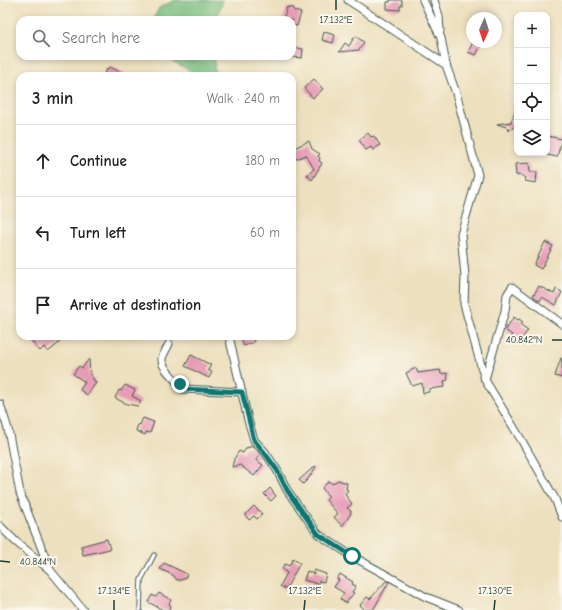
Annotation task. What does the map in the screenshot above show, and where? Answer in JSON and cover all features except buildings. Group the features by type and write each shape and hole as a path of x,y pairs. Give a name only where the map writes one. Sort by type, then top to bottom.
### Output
{"street":[{"path":"348,0 446,65"},
{"path":"423,0 441,38"},
{"path":"434,0 439,16 446,65 456,93 478,176 461,234 466,276 464,304 485,380 544,480 562,517"},
{"path":"485,380 505,311 507,295 512,287 562,324"},
{"path":"230,340 254,440 277,470 287,490 318,534 352,556 426,597 459,610"},
{"path":"170,344 162,357 162,363 166,370 183,389 242,392"},
{"path":"0,404 8,429 20,493 50,570"},
{"path":"0,526 15,541 50,570 83,610"}],"lane":[{"path":"140,610 141,580 154,555"}],"green space":[{"path":"175,0 223,0 217,16 155,16 159,8"},
{"path":"171,60 214,60 215,72 193,72"}],"route":[{"path":"180,384 183,389 242,392 254,440 277,470 287,490 318,534 352,556"}]}
